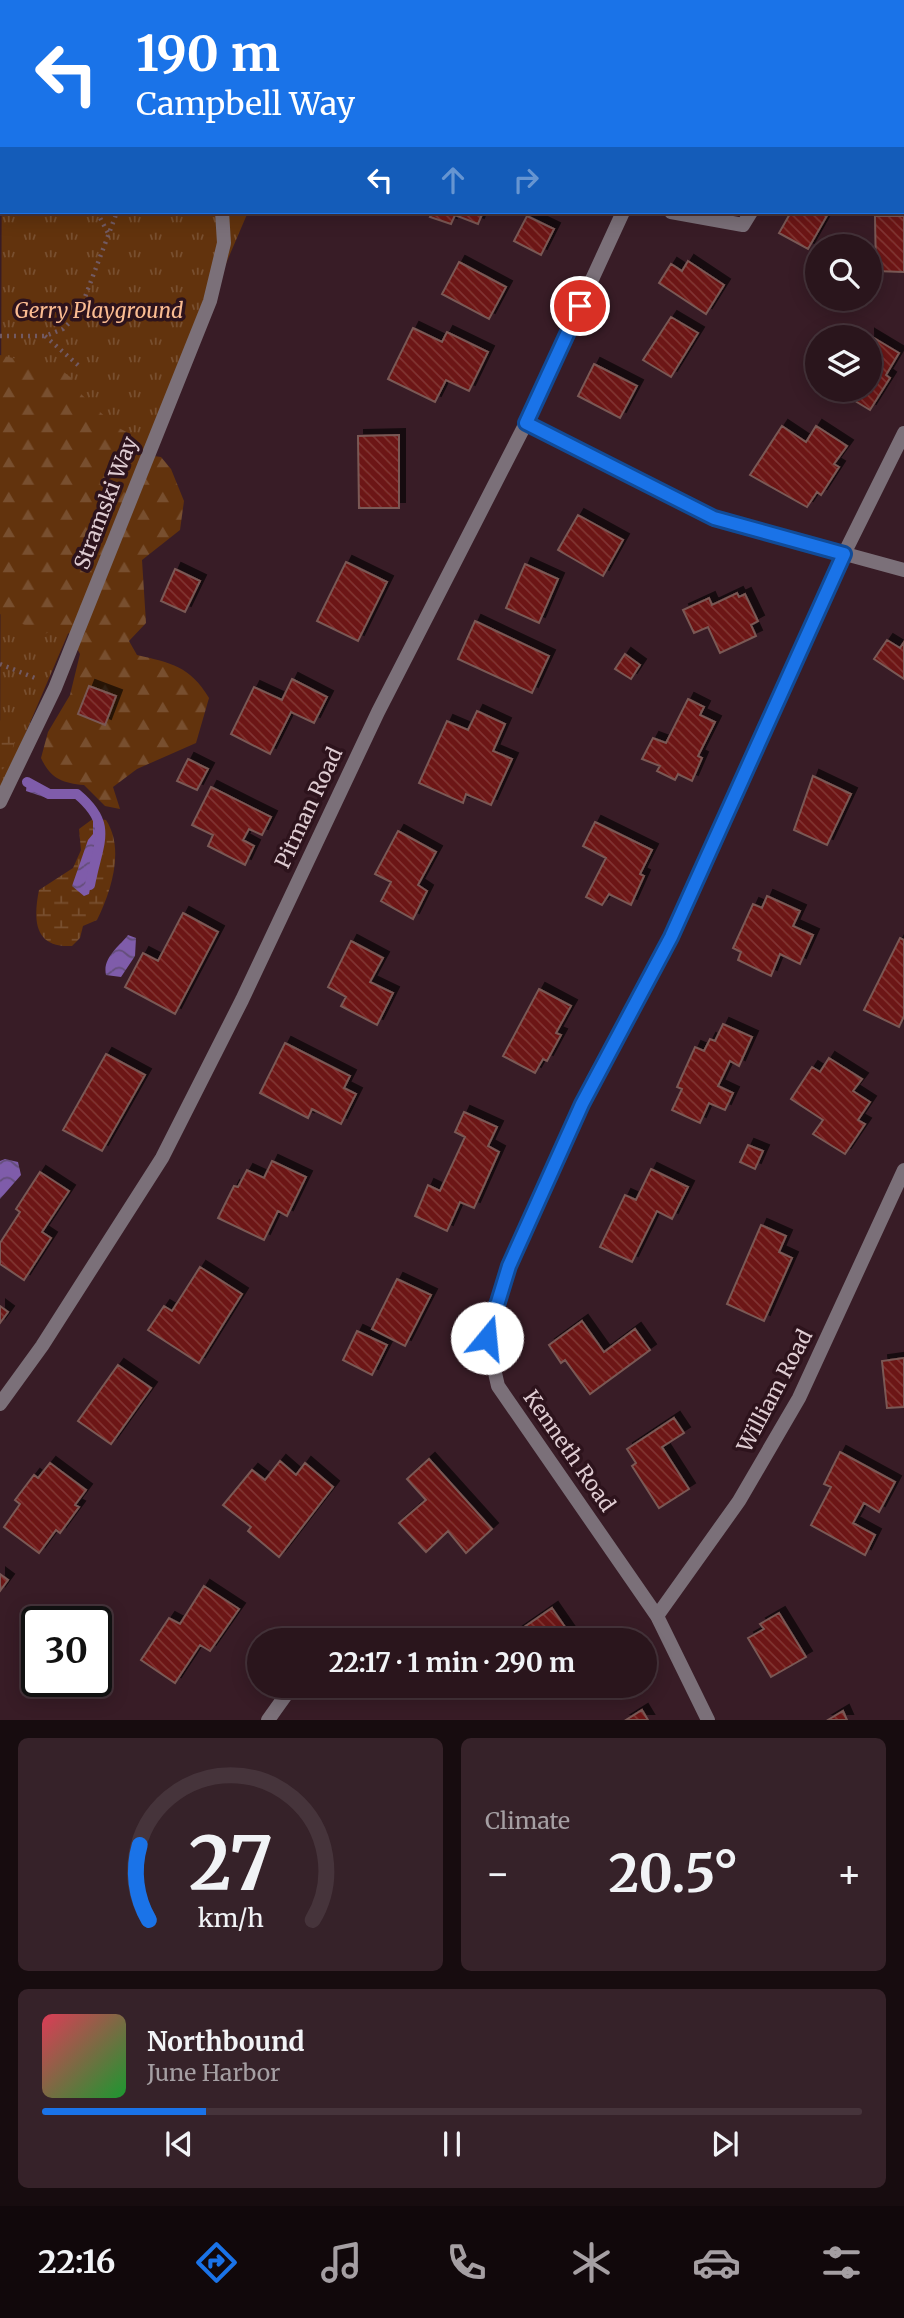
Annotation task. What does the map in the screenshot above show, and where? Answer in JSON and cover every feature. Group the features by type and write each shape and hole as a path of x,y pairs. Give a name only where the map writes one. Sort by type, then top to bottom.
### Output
{"street":[{"name":"Stramski Way","path":"0,802 55,688 210,301 224,243 222,214"},
{"name":"Pitman Road","path":"0,1404 41,1346 162,1158 242,1000 378,712 526,423 622,214"},
{"path":"682,214 743,225 750,214"},
{"path":"526,423 714,518 904,570"},
{"name":"Kenneth Road","path":"708,1720 657,1616 498,1386 487,1338 509,1266 581,1105 671,937 844,554 904,433"},
{"name":"William Road","path":"657,1616 739,1502 799,1398 904,1170"},
{"path":"268,1720 284,1698"}],"path":[{"path":"98,214 109,235"},
{"path":"0,336 45,336 63,329 79,313 116,214"},
{"path":"45,336 79,366"},
{"path":"0,663 55,688"}],"green space":[{"name":"Gerry Playground","path":"2,214 247,214 0,793"},
{"path":"0,355 60,369 74,380 81,394 115,426 140,439 139,454 161,457 171,469 184,501 180,530 142,560 146,623 129,641 137,655 179,667 187,672 209,698 196,743 137,769 113,787 120,809 105,806 84,785 58,779 41,758 48,732 70,695 80,654 64,625 45,634 0,614"},
{"path":"0,720 16,735 10,758 0,774"},
{"path":"94,818 106,820 112,831 115,857 111,884 97,920 83,926 80,938 72,946 59,945 43,937 39,930 36,912 39,890 73,868 81,850 79,829"}],"water":[{"path":"27,782 49,794 77,794 95,809 101,833 89,894 84,896 72,886 88,840 93,834 93,814 74,796 47,798 26,791"},
{"path":"128,935 136,938 135,956 121,977 106,975 109,957"},
{"path":"5,1159 18,1162 21,1175 0,1199 0,1161"}],"building":[{"path":"432,214 482,214 478,224 455,215 451,224 430,217"},
{"path":"790,214 828,214 817,234 805,234 805,247 779,233"},
{"path":"527,216 554,229 541,255 514,241"},
{"path":"875,216 904,216 904,272 882,271 882,234 875,234"},
{"path":"688,261 724,285 706,314 659,283 671,264 682,271"},
{"path":"459,262 506,287 489,319 442,294"},
{"path":"671,317 698,333 671,377 643,360"},
{"path":"413,328 442,342 447,332 488,352 469,391 446,380 435,402 388,379"},
{"path":"882,343 899,353 886,375 890,378 882,391"},
{"path":"594,364 637,386 620,418 578,396"},
{"path":"857,402 875,402 870,410"},
{"path":"782,426 806,442 816,426 847,446 834,464 839,467 821,495 817,492 807,507 750,475"},
{"path":"399,435 399,508 359,508 358,436"},
{"path":"578,515 623,540 603,576 558,550"},
{"path":"346,562 387,582 358,641 317,621"},
{"path":"525,564 558,579 539,623 506,608"},
{"path":"175,569 200,581 185,612 161,601"},
{"path":"737,593 739,597 745,594 758,621 751,625 756,636 720,653 708,627 694,633 683,610 709,598 712,605"},
{"path":"475,621 549,656 532,693 458,659"},
{"path":"887,640 900,648 904,642 904,679 874,659"},
{"path":"625,654 640,665 631,679 615,669"},
{"path":"292,679 327,697 314,723 291,712 270,754 231,734 254,687 282,700"},
{"path":"89,686 116,696 105,725 78,714"},
{"path":"688,699 704,707 700,715 715,722 698,756 702,758 692,781 678,774 675,780 657,771 660,766 642,759 653,738 666,743"},
{"path":"477,711 505,724 493,751 512,759 491,805 466,794 463,803 419,783 447,721 468,730"},
{"path":"188,759 208,769 197,790 177,781"},
{"path":"813,776 851,794 827,845 794,830"},
{"path":"211,787 271,817 262,835 249,829 243,840 254,846 245,865 208,846 213,835 192,825"},
{"path":"595,822 652,850 640,874 644,876 631,905 609,894 602,905 586,897 606,858 583,846"},
{"path":"398,831 436,852 418,885 427,891 413,919 381,901 391,882 375,874"},
{"path":"767,896 800,911 793,926 813,935 800,964 780,954 771,976 738,960 741,952 733,948 753,904 762,908"},
{"path":"183,913 218,932 175,1014 125,987 143,953 158,961"},
{"path":"900,938 904,940 904,1016 899,1027 864,1010"},
{"path":"351,941 383,958 370,982 393,993 377,1025 341,1006 346,997 328,987"},
{"path":"539,989 571,1006 556,1033 561,1035 547,1061 543,1059 535,1073 503,1056"},
{"path":"723,1024 752,1037 739,1066 730,1061 718,1086 733,1093 725,1110 709,1103 700,1123 672,1110 682,1089 677,1087 695,1047 704,1051 710,1039 715,1041"},
{"path":"285,1043 350,1076 344,1088 356,1094 341,1124 312,1109 308,1118 260,1093"},
{"path":"106,1054 145,1075 102,1151 63,1130"},
{"path":"829,1058 862,1079 853,1091 870,1102 858,1120 865,1124 845,1154 813,1134 823,1120 791,1099 812,1067 820,1072"},
{"path":"464,1112 497,1127 488,1146 499,1152 474,1208 460,1202 447,1231 415,1216 428,1185 440,1191 465,1137 455,1132"},
{"path":"748,1145 763,1151 755,1169 740,1162"},
{"path":"272,1161 306,1177 287,1216 278,1211 264,1240 218,1218 234,1186 238,1187 247,1170 264,1178"},
{"path":"651,1169 688,1187 672,1219 657,1211 632,1262 600,1247 625,1195 636,1200"},
{"path":"40,1172 69,1191 42,1232 51,1238 24,1280 0,1264 0,1243 20,1212 16,1209"},
{"path":"761,1225 786,1236 779,1252 792,1258 764,1321 727,1304"},
{"path":"200,1267 242,1294 199,1363 148,1330 164,1306 172,1311"},
{"path":"397,1279 431,1295 405,1346 372,1329"},
{"path":"0,1306 8,1312 0,1323"},
{"path":"582,1321 604,1352 635,1329 650,1350 590,1394 565,1360 561,1363 549,1345"},
{"path":"357,1331 387,1345 372,1375 343,1360"},
{"path":"904,1358 904,1407 887,1408 882,1361"},
{"path":"118,1365 151,1388 111,1444 78,1421"},
{"path":"674,1418 684,1433 662,1447 689,1489 659,1508 632,1466 636,1463 627,1449"},
{"path":"840,1452 895,1482 879,1512 864,1503 853,1523 875,1535 865,1555 811,1525 831,1487 824,1484"},
{"path":"429,1459 492,1529 466,1553 448,1531 426,1552 399,1523 426,1500 407,1479"},
{"path":"280,1461 296,1475 305,1463 333,1487 279,1557 248,1531 251,1527 223,1505 252,1470 265,1480"},
{"path":"50,1463 86,1490 75,1505 79,1507 60,1533 56,1530 39,1553 4,1527 20,1504 15,1500 34,1475 38,1478"},
{"path":"0,1574 8,1580 0,1591"},
{"path":"204,1586 239,1609 210,1651 200,1645 175,1683 141,1660 169,1618 180,1624"},
{"path":"552,1608 566,1628 523,1628"},
{"path":"779,1613 806,1657 771,1677 748,1638 764,1629 760,1624"},
{"path":"642,1710 648,1720 626,1720"},
{"path":"843,1711 847,1720 828,1720"}],"waterway":[{"path":"27,782 49,794 77,794 96,815 100,835 90,885"}],"route":[{"path":"487,1338 509,1266 582,1104 671,937 844,554 714,518 526,423 580,306"}]}
